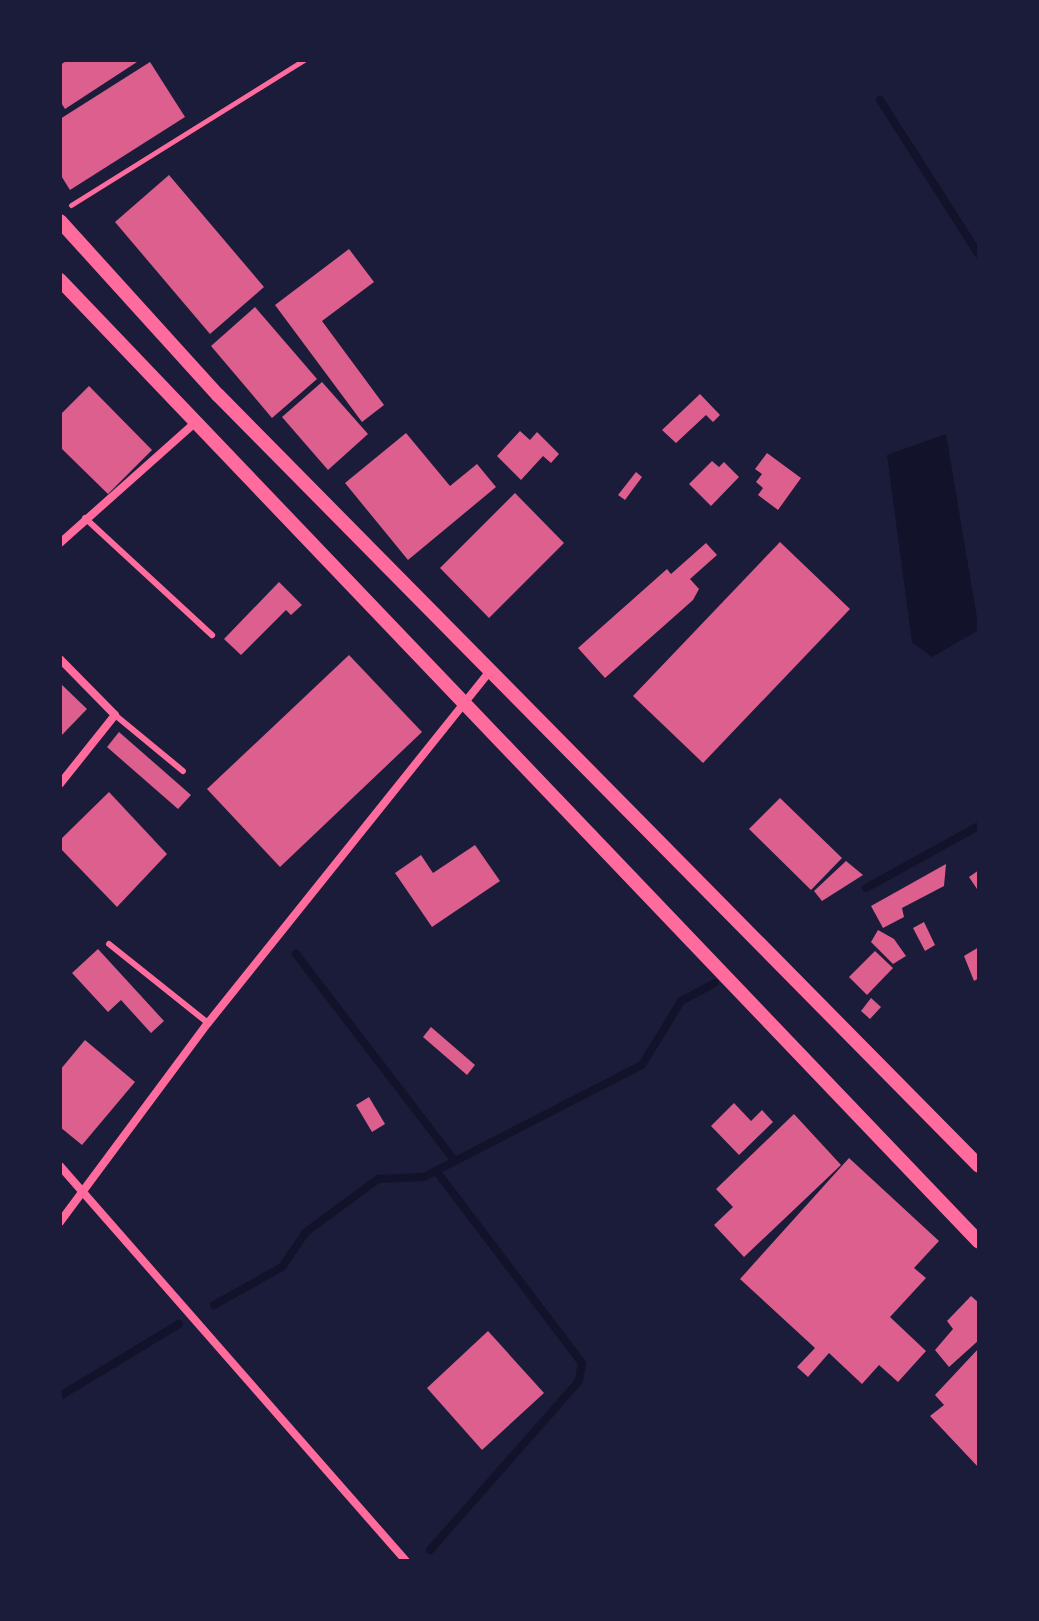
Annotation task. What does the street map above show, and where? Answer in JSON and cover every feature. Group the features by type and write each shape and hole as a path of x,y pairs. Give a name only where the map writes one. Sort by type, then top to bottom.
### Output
{"street":[{"path":"60,221 218,395 979,1166"},
{"path":"60,280 979,1242"},
{"path":"60,543 196,422"},
{"path":"60,659 115,715 60,784"},
{"path":"60,1222 208,1023 490,671"},
{"path":"60,1166 406,1561"}],"lane":[{"path":"85,518 212,635"},
{"path":"115,715 183,771"},
{"path":"109,944 208,1023"}],"path":[{"path":"60,211 304,60"}],"shaded area":[{"path":"946,434 979,630 932,657 912,642 887,455"}],"building":[{"path":"68,60 140,60 65,109 60,101 60,65"},
{"path":"150,62 185,117 70,190 60,174 60,119"},
{"path":"169,175 264,287 210,334 115,222"},
{"path":"349,249 374,282 322,321 384,405 362,422 275,305"},
{"path":"255,307 317,379 272,418 211,346"},
{"path":"322,382 368,434 328,470 282,417"},
{"path":"89,386 152,450 108,494 60,447 60,415"},
{"path":"700,394 720,415 713,422 706,415 676,443 662,430"},
{"path":"520,431 530,440 537,432 559,454 551,463 543,456 521,480 497,456"},
{"path":"406,433 450,486 477,464 496,487 408,560 345,483"},
{"path":"767,453 801,478 778,510 758,495 763,488 756,482 762,474 755,469"},
{"path":"712,461 719,467 724,462 739,477 711,506 689,484"},
{"path":"636,472 642,477 625,500 618,495"},
{"path":"515,493 564,543 489,618 440,568"},
{"path":"780,542 850,609 703,763 633,696"},
{"path":"706,543 717,555 690,579 699,589 693,600 605,678 578,648 667,569 671,574"},
{"path":"279,582 302,605 291,615 286,610 241,655 224,639"},
{"path":"349,655 422,732 280,867 207,789"},
{"path":"60,683 87,709 60,737"},
{"path":"119,732 191,795 178,809 107,747"},
{"path":"109,792 167,854 117,907 60,848 60,840"},
{"path":"780,798 842,858 811,890 749,829"},
{"path":"475,845 500,881 432,927 395,873 421,855 433,873"},
{"path":"846,861 863,875 822,901 814,891"},
{"path":"946,864 944,886 902,908 904,917 883,928 871,906"},
{"path":"979,870 979,892 969,877"},
{"path":"924,922 935,945 925,951 913,928"},
{"path":"878,930 894,939 906,956 893,964 871,942"},
{"path":"979,947 979,978 974,981 964,956"},
{"path":"98,949 164,1021 151,1033 121,1000 108,1012 72,973"},
{"path":"875,951 893,968 867,995 849,977"},
{"path":"871,998 881,1007 870,1019 861,1011"},
{"path":"431,1027 475,1065 467,1075 423,1037"},
{"path":"85,1040 135,1082 82,1145 60,1127 60,1070"},
{"path":"369,1097 385,1124 372,1132 356,1105"},
{"path":"734,1103 751,1121 762,1110 773,1122 739,1155 711,1126"},
{"path":"794,1114 841,1165 744,1257 714,1225 733,1207 716,1189"},
{"path":"849,1158 939,1241 914,1268 926,1278 890,1317 926,1351 898,1382 879,1365 862,1384 829,1353 808,1377 797,1367 815,1348 740,1279"},
{"path":"971,1296 979,1303 979,1340 949,1367 935,1350 953,1329 947,1321"},
{"path":"488,1331 544,1393 482,1450 427,1388"},
{"path":"979,1348 979,1468 930,1416 944,1405 935,1395"}],"waterway":[{"path":"880,100 979,255"},
{"path":"866,888 979,826"},
{"path":"296,954 455,1161"},
{"path":"214,1305 282,1267 306,1232 378,1179 424,1177 642,1065 681,1001 715,983"},
{"path":"430,1550 579,1381 582,1363 436,1171"},
{"path":"60,1396 179,1324"}]}
